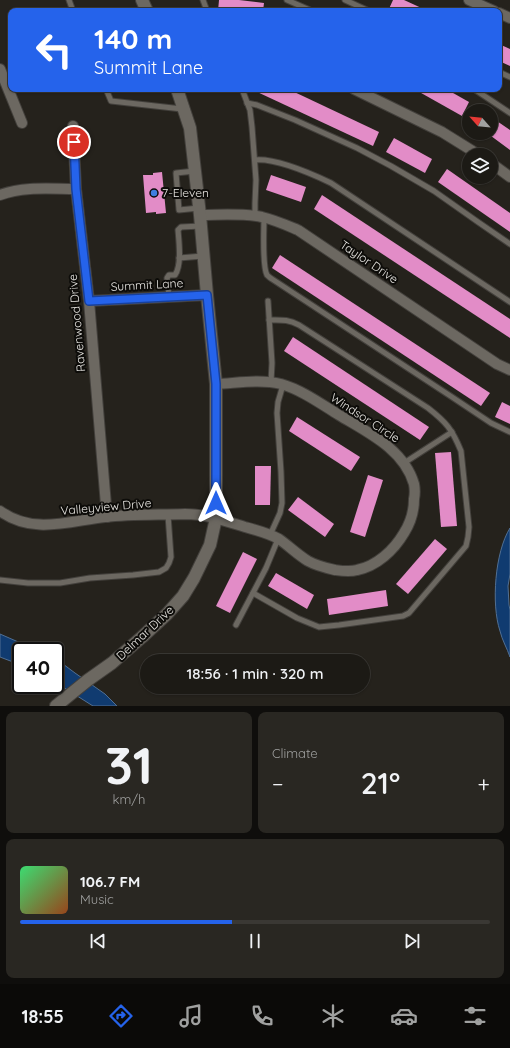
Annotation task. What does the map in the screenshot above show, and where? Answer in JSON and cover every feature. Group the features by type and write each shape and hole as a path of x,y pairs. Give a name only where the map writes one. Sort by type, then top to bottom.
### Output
{"street":[{"path":"469,0 487,8"},
{"path":"0,70 8,89"},
{"path":"9,92 22,123"},
{"name":"Delmar Drive","path":"56,706 112,663 167,614 183,596 194,578 210,545 216,518 216,384 190,128 178,92"},
{"path":"360,92 442,132 468,148"},
{"name":"Ravenwood Drive","path":"73,126 76,189 89,301 106,517"},
{"path":"498,168 510,177"},
{"path":"0,195 11,191 76,189"},
{"name":"Taylor Drive","path":"200,216 260,217 298,230 497,364 510,370"},
{"name":"Summit Lane","path":"89,301 207,295"},
{"name":"Windsor Circle","path":"216,384 254,381 271,382 283,385 303,394 372,435 394,452 404,463 414,485 414,505 412,517 402,536 393,548 382,558 370,566 356,570 344,572 326,568 307,560 274,537 261,531 216,518"},
{"name":"Valleyview Drive","path":"0,511 10,518 34,525 106,517 191,514 216,518"}],"lane":[{"path":"287,0 305,8"},
{"path":"345,0 362,8"},
{"path":"107,92 111,101 184,109"},
{"path":"243,92 250,110 255,160 255,204 260,217 267,274 272,279 491,423 510,432"},
{"path":"478,92 510,113"},
{"path":"247,103 257,105 295,120 357,148 392,166 434,191 510,244"},
{"path":"255,160 271,160 319,177 331,183 510,302"},
{"path":"195,172 176,173 179,210 200,216"},
{"path":"169,297 167,278 169,275 175,275 177,272 179,258 178,230 200,216"},
{"path":"179,258 203,256"},
{"path":"268,301 272,363 271,382"},
{"path":"253,593 297,618 319,627 403,616 409,613 466,546 468,537 468,521 461,451 447,424 428,408 299,325 286,320 269,320"},
{"path":"236,625 266,568 282,503 282,472 277,414 278,402 283,385"},
{"path":"404,463 452,432"},
{"path":"0,580 28,583 60,583 90,578 159,572 166,568 171,557 168,515"}],"water":[{"path":"510,528 510,574 508,586 510,610 510,657 502,638 497,620 495,593 501,550"},
{"path":"0,634 18,642 12,642 12,662 0,657"},
{"path":"64,665 105,694 117,706 93,706 64,688"}],"building":[{"path":"219,0 239,0 264,3 263,8 218,8"},
{"path":"393,0 404,0 421,8 389,8"},
{"path":"502,45 510,49 510,66 502,62"},
{"path":"257,92 294,92 379,132 373,146"},
{"path":"419,92 451,92 469,102 468,104 462,104 462,116"},
{"path":"498,122 510,130 510,150 496,140 498,140"},
{"path":"394,138 432,159 425,173 386,152"},
{"path":"447,169 462,179 462,184 468,184 510,213 510,232 438,182"},
{"name":"7-Eleven","path":"162,172 166,213 146,213 143,175 153,175 153,173"},
{"path":"271,175 306,187 301,202 266,190"},
{"path":"322,195 510,319 510,338 314,209"},
{"path":"280,255 490,393 481,406 272,268"},
{"path":"293,337 429,427 420,440 284,351"},
{"path":"502,402 510,406 510,424 495,417"},
{"path":"297,417 360,457 351,471 289,431"},
{"path":"451,452 457,526 441,527 435,453"},
{"path":"255,466 271,466 270,505 255,505"},
{"path":"368,475 383,480 365,537 350,532"},
{"path":"298,497 334,524 325,537 288,510"},
{"path":"435,539 447,549 408,594 396,584"},
{"path":"243,552 257,559 230,613 216,606"},
{"path":"276,573 314,595 307,609 268,586"},
{"path":"386,590 388,606 329,615 327,599"}],"place":[{"name":"7-Eleven","path":"154,193"}],"route":[{"path":"74,142 76,189 89,301 207,295 216,384 216,503"}]}
